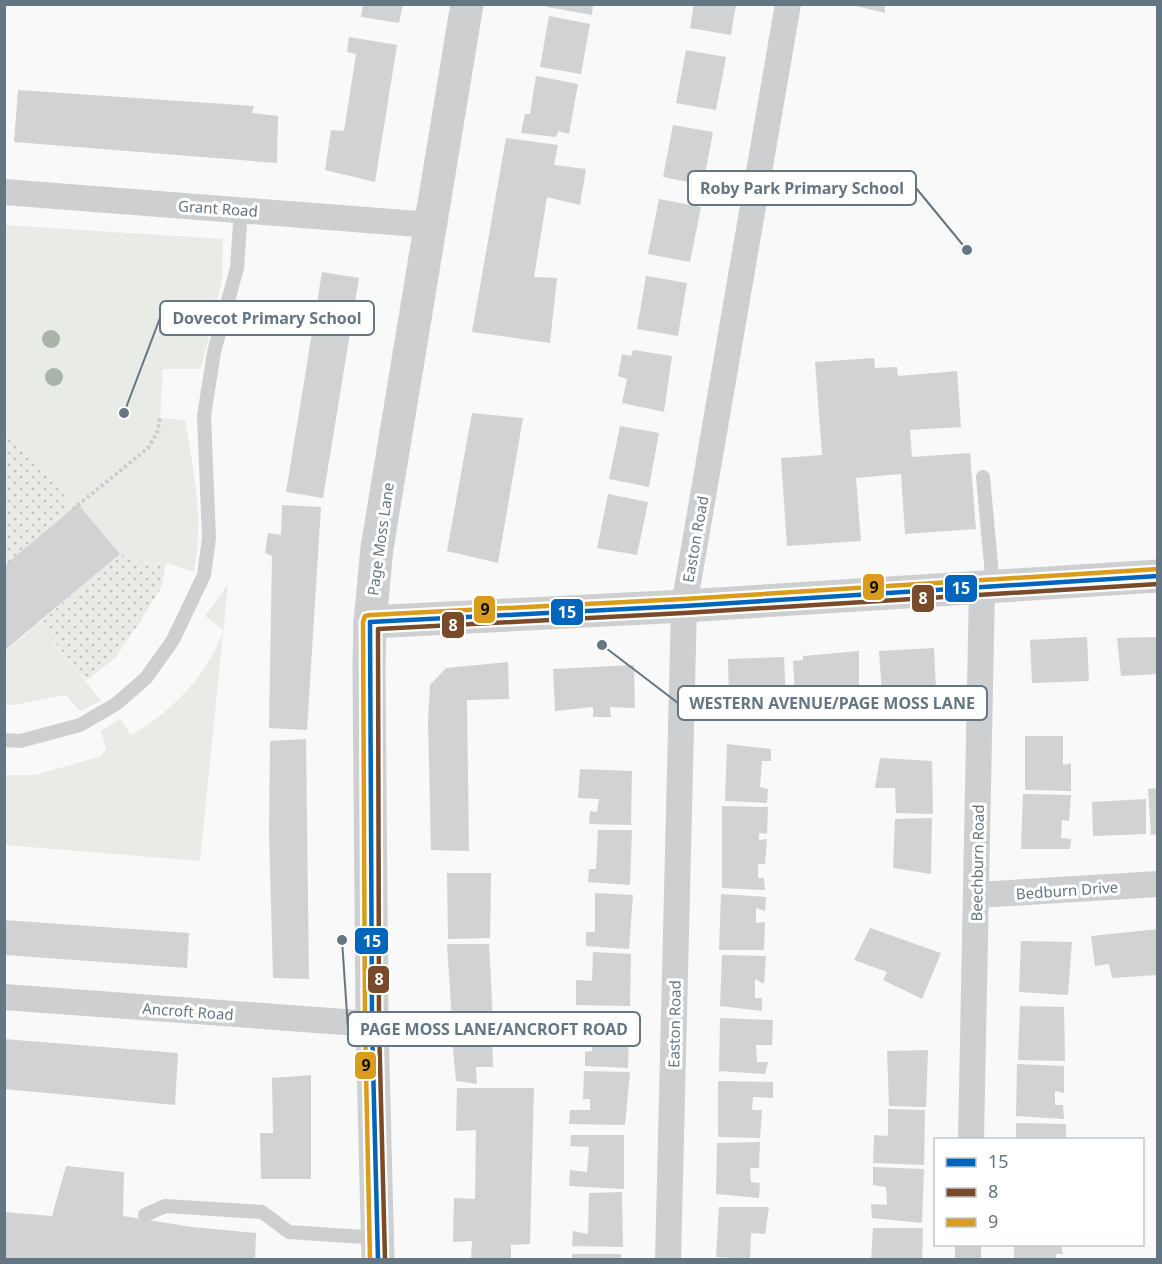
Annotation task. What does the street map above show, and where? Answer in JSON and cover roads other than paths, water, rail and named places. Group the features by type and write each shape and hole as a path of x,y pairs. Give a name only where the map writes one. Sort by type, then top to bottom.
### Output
{"street":[{"name":"Page Moss Lane","path":"378,1249 372,1024 370,622 377,548 467,4"},
{"name":"Easton Road","path":"668,1260 684,606 788,4"},
{"name":"Grant Road","path":"4,192 431,225"},
{"path":"370,622 684,606 1158,576"},
{"name":"Beechburn Road","path":"971,1138 988,586"},
{"name":"Bedburn Drive","path":"977,896 1158,884"},
{"name":"Ancroft Road","path":"4,997 372,1024"}],"lane":[{"path":"4,740 20,741 80,725 116,704 146,678 173,640 204,575 209,538 204,416 214,352 237,268 241,209"},
{"path":"983,477 988,586"},
{"path":"145,1215 165,1206 262,1212 289,1232 378,1249"}],"place":[{"name":"Roby Park Primary School","path":"967,250"},
{"name":"Dovecot Primary School","path":"124,413"},
{"name":"WESTERN AVENUE/PAGE MOSS LANE","path":"602,645"},
{"name":"PAGE MOSS LANE/ANCROFT ROAD","path":"342,940"}]}
